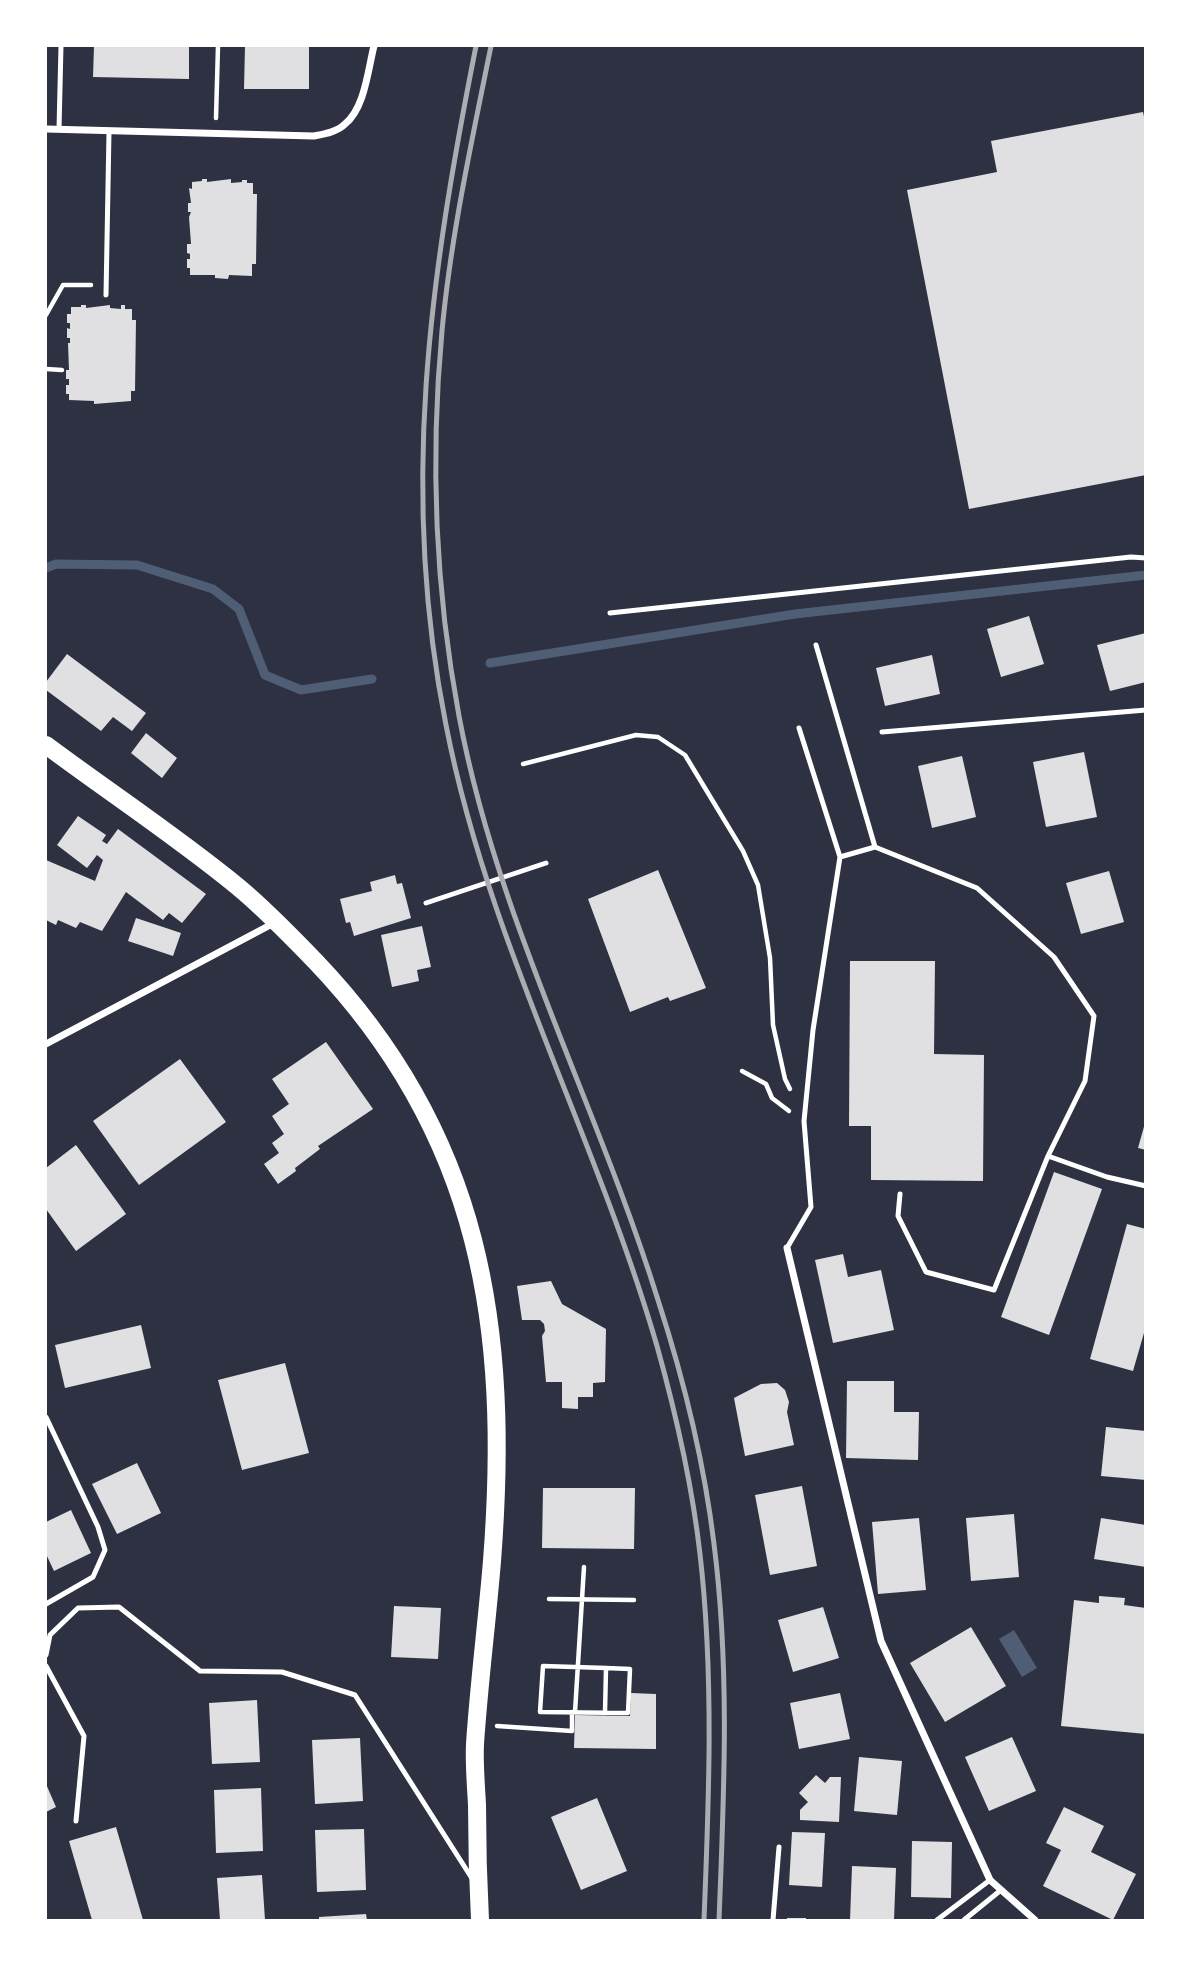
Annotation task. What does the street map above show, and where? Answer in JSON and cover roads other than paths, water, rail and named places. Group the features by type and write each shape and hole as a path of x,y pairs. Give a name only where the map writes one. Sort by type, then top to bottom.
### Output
{"main road":[{"path":"46,745 192,851 238,887 276,922 355,1006 393,1057 438,1136 455,1178 472,1230 491,1333 496,1432 492,1557 475,1746 480,1920"}],"street":[{"path":"46,129 314,136 337,130 354,114 374,46"},
{"path":"46,1044 276,922"},
{"path":"787,1248 881,1641 990,1880 1035,1920"}],"lane":[{"path":"59,129 61,46"},
{"path":"106,295 109,131"},
{"path":"610,613 1146,558"},
{"path":"816,645 875,847"},
{"path":"882,732 1146,710"},
{"path":"787,1248 811,1207 804,1121 813,1030 840,857 799,729"},
{"path":"840,857 875,847 977,888 1054,957 1094,1016 1086,1081 1048,1156 994,1290 926,1272 898,1216 900,1194"},
{"path":"426,903 546,863"},
{"path":"1048,1156 1107,1177 1146,1186"},
{"path":"46,1417 98,1527 105,1550 93,1577 46,1604"},
{"path":"46,1655 50,1635 78,1608 119,1607 200,1671 282,1672 355,1695 478,1888"},
{"path":"46,1666 84,1736 76,1821"},
{"path":"773,1920 779,1847"},
{"path":"937,1920 990,1880"},
{"path":"964,1920 1001,1890"}],"water":[{"path":"1014,1630 1037,1668 1022,1677 999,1639"}],"waterway":[{"path":"46,568 56,564 137,565 213,589 239,609 265,675 301,690 372,679"},
{"path":"490,663 795,614 1146,575"}],"railway":[{"path":"476,46 445,217 426,384 424,553 432,638 446,725 488,884 632,1268 657,1346 683,1449 700,1554 707,1646 709,1783 704,1920"},
{"path":"491,46 456,223 438,379 437,524 445,620 459,716 476,791 498,865 550,1011 633,1227 676,1360 699,1451 714,1544 722,1638 724,1732 719,1920"}]}
